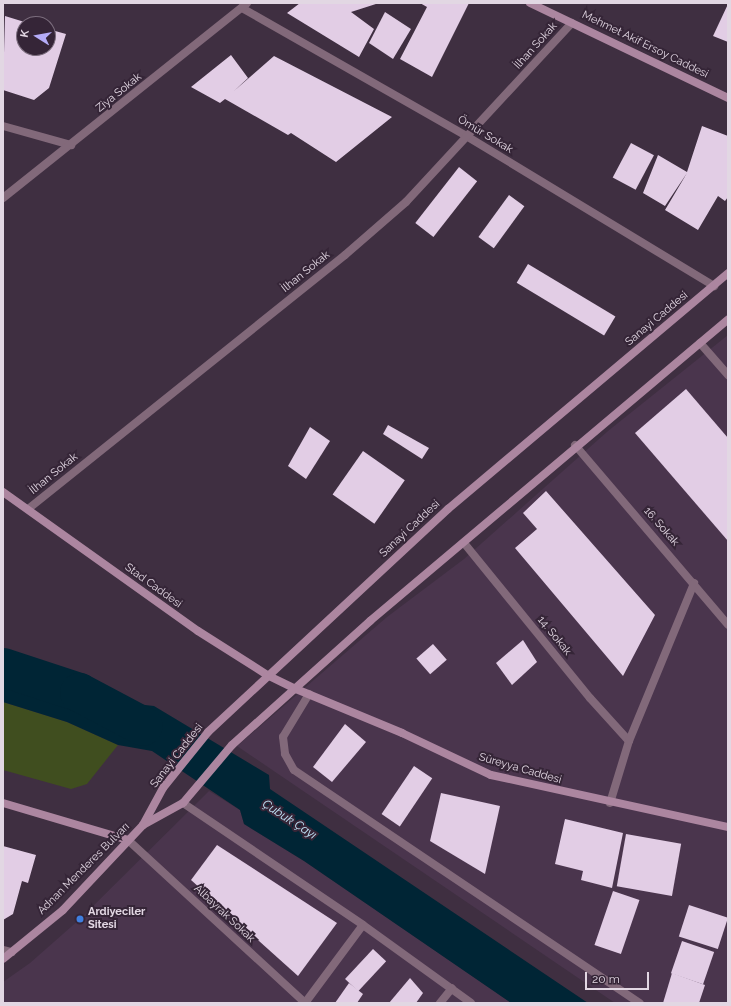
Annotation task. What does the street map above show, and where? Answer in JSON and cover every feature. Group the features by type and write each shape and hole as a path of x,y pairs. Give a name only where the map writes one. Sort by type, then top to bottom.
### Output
{"main road":[{"name":"Mehmet Akif Ersoy Caddesi","path":"530,3 728,98"},
{"name":"Sanayi Caddesi","path":"143,825 163,788 208,732 448,509 728,273"},
{"path":"143,825 183,803 232,745 370,621 464,543 576,445 728,320"},
{"name":"Stad Caddesi","path":"3,492 198,631 269,676 296,689"},
{"name":"Süreyya Caddesi","path":"296,689 491,775 610,803 728,827"},
{"path":"3,803 128,840"},
{"name":"Adnan Menderes Bulvarı","path":"3,959 62,910 143,825"}],"street":[{"name":"Ömür Sokak","path":"245,6 468,137 714,286"},
{"name":"Ziya Sokak","path":"3,198 245,6"},
{"name":"İlhan Sokak","path":"28,509 345,255 406,202 468,137 572,23"},
{"path":"3,126 71,145"},
{"path":"700,343 728,375"},
{"name":"16. Sokak","path":"576,445 728,625"},
{"name":"14. Sokak","path":"464,543 590,698 629,741"},
{"path":"610,803 629,741 694,583"},
{"path":"309,694 284,737 285,754 294,770 640,1003"},
{"path":"183,803 363,925 471,1003"},
{"name":"Albayrak Sokak","path":"128,840 305,1003"},
{"path":"305,1003 363,925"},
{"path":"3,950 12,952"},
{"path":"440,1003 452,988"}],"shaded area":[{"path":"728,335 728,1003 615,1003 237,746 387,617 464,559 608,431"},
{"path":"209,791 240,810 244,824 304,861 512,1003 3,1003 3,982 30,963 80,919"}],"green space":[{"path":"3,702 67,722 118,745 87,784 71,789 3,770"}],"water":[{"path":"3,668 74,697 154,706 269,775 270,789 588,1003 511,1003 304,861 244,824 240,810 152,751 118,745 67,722 3,702"}],"building":[{"path":"300,3 379,3 351,12 374,29 359,57 287,13"},
{"path":"420,3 469,3 432,77 400,59 427,7"},
{"path":"728,4 728,42 713,36"},
{"path":"385,12 411,29 393,59 369,43"},
{"path":"5,16 16,19 16,56 56,56 56,31 66,34 49,88 34,100 3,90"},
{"path":"231,55 248,78 234,91 274,56 392,117 336,162 291,133 288,135 225,99 220,103 191,87"},
{"path":"702,126 728,136 728,197 725,201 718,196 698,230 665,210 687,173 665,206 643,193 658,155 687,172"},
{"path":"631,143 654,155 636,190 613,177"},
{"path":"459,167 477,181 433,237 415,223"},
{"path":"509,195 524,206 494,248 478,237"},
{"path":"528,264 615,317 604,335 517,283"},
{"path":"686,389 728,438 728,541 635,433"},
{"path":"388,425 429,448 422,459 383,434"},
{"path":"310,427 330,441 306,479 288,466"},
{"path":"363,451 405,480 374,524 333,494"},
{"path":"546,491 655,615 623,676 515,548 537,529 523,513"},
{"path":"523,640 537,662 512,685 496,663"},
{"path":"433,644 447,660 430,674 416,658"},
{"path":"345,724 366,742 332,782 313,767"},
{"path":"414,766 432,778 400,826 382,814"},
{"path":"441,793 500,806 485,874 430,841"},
{"path":"565,819 623,833 612,888 581,880 583,871 555,864"},
{"path":"626,834 681,844 672,896 617,886"},
{"path":"217,845 337,923 298,976 191,880"},
{"path":"3,846 36,855 28,883 22,881 13,914 3,920"},
{"path":"613,891 639,900 621,954 594,945"},
{"path":"689,905 728,918 718,949 679,936"},
{"path":"682,941 714,952 703,984 671,973"},
{"path":"373,949 386,961 358,991 345,979"},
{"path":"672,973 705,985 699,1003 663,1003"},
{"path":"410,978 423,993 416,1003 389,1003"},
{"path":"349,983 363,994 357,1003 335,1003"}],"waterway":[{"name":"Çubuk Çayı","path":"3,667 79,692 143,726"}],"place":[{"name":"Ardiyeciler Sitesi","path":"80,919"}]}
